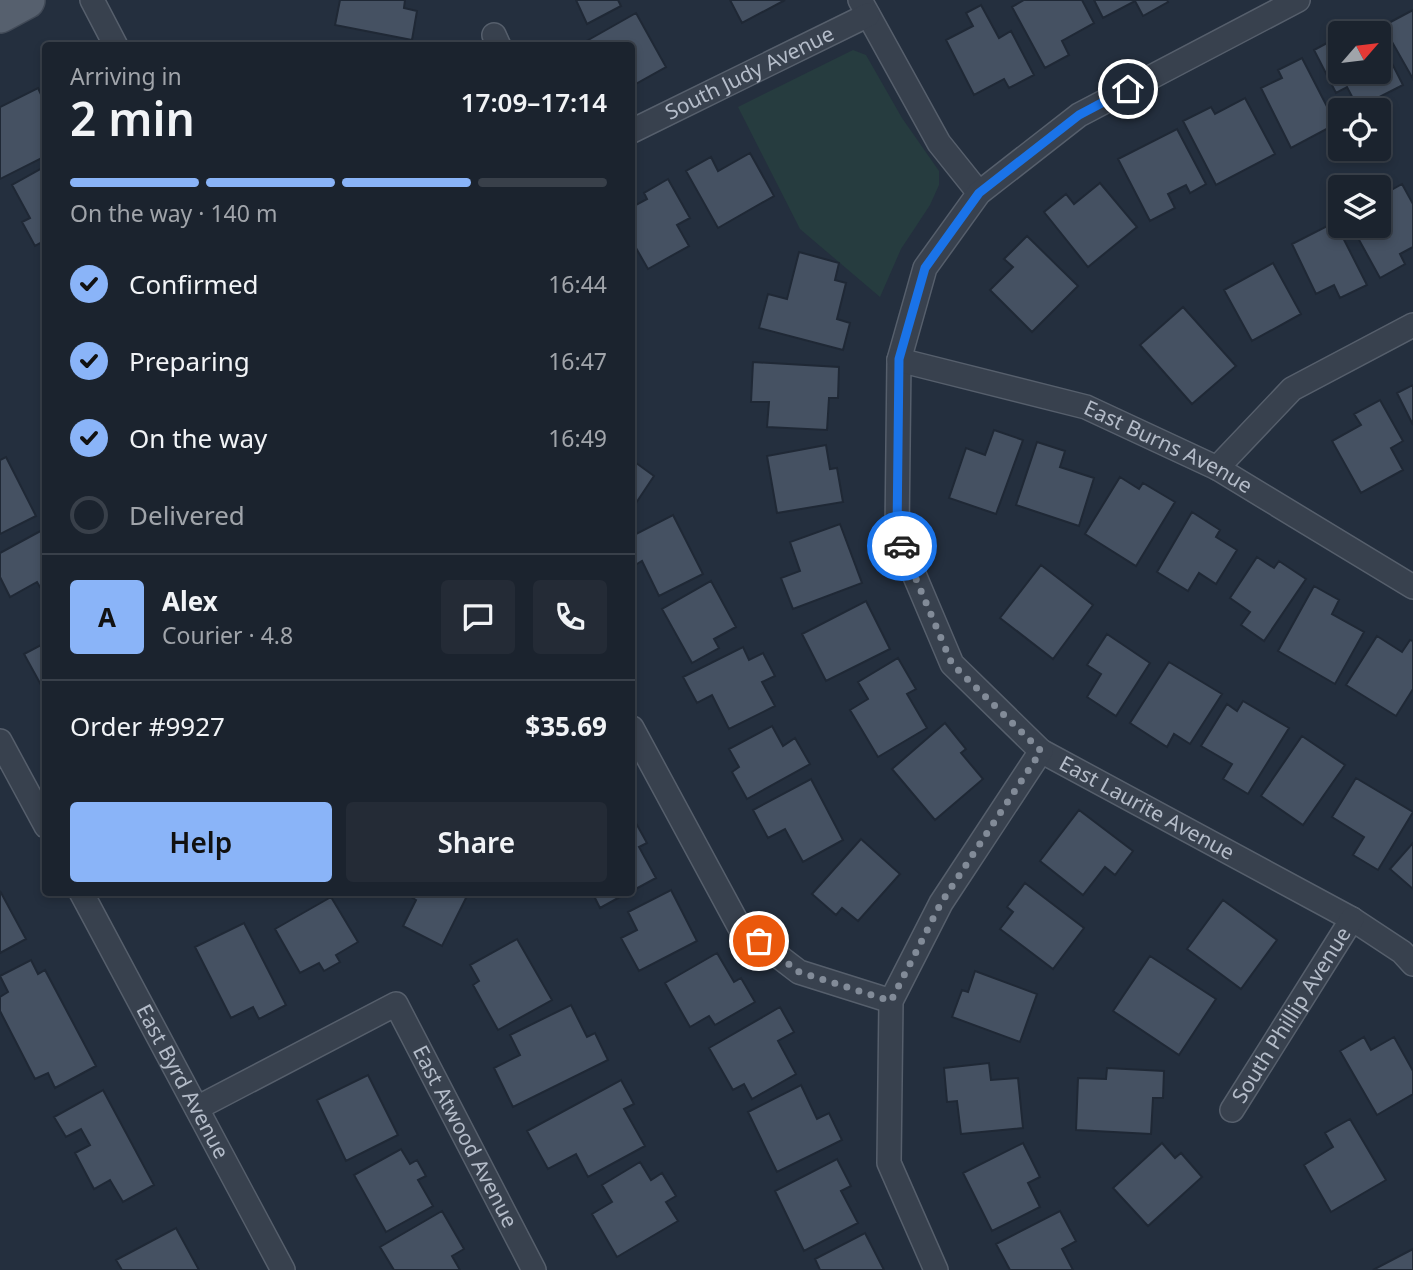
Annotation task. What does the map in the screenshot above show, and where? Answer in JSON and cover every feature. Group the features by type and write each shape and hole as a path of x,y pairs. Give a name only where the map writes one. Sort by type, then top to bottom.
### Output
{"main road":[{"path":"0,14 26,0"}],"street":[{"path":"92,0 114,42"},
{"name":"East Laurite Avenue","path":"1298,0 1079,115 979,193 925,268 899,359 897,534 952,664 1041,751 1352,919 1402,952 1413,964"},
{"path":"864,8 939,144 979,193"},
{"name":"South Judy Avenue","path":"635,129 864,8"},
{"path":"1217,468 1292,389 1413,325"},
{"name":"East Burns Avenue","path":"899,359 1086,407 1217,468 1413,587"},
{"path":"635,734 739,926 799,972 891,1001"},
{"path":"0,741 42,813"},
{"path":"936,1270 889,1163 891,1001 941,903 1041,751"},
{"name":"East Byrd Avenue","path":"83,896 283,1270"},
{"name":"South Phillip Avenue","path":"1231,1110 1352,919"},
{"name":"East Atwood Avenue","path":"197,1108 396,1004 534,1270"}],"green space":[{"path":"853,50 866,55 902,118 939,171 939,185 930,205 901,249 880,297 800,229 738,107"}],"building":[{"path":"340,0 405,0 404,8 417,11 412,40 335,25"},
{"path":"576,0 618,0 621,6 587,24"},
{"path":"730,0 785,0 742,23"},
{"path":"1024,0 1082,0 1094,23 1062,41 1069,55 1045,68 1012,7"},
{"path":"1094,0 1167,0 1168,2 1143,16 1135,1 1103,18"},
{"path":"981,5 999,38 1011,31 1034,75 1009,88 1004,79 974,95 946,40 973,26 966,13"},
{"path":"1413,10 1413,79 1391,40 1391,22"},
{"path":"636,13 666,67 635,84 635,42 585,42"},
{"path":"1328,42 1328,77 1314,50"},
{"path":"1302,58 1328,108 1328,128 1291,148 1261,88 1282,78 1278,70"},
{"path":"1391,62 1403,85 1378,98 1353,98 1347,87 1336,93 1331,84 1391,84"},
{"path":"38,88 42,96 42,158 0,179 0,107"},
{"path":"1245,98 1275,154 1216,185 1183,121 1211,107 1215,114"},
{"path":"1177,129 1206,184 1190,193 1186,185 1168,194 1175,208 1150,221 1118,159"},
{"path":"750,153 774,196 718,228 686,171 711,157 718,171"},
{"path":"42,168 42,242 35,246 22,222 30,218 12,185"},
{"path":"668,179 690,218 677,225 689,246 648,269 635,246 635,205 647,199 644,193"},
{"path":"1100,183 1137,227 1088,267 1044,212 1066,194 1074,204"},
{"path":"1402,184 1413,204 1413,247 1400,254 1405,264 1380,278 1358,238 1391,238 1391,190"},
{"path":"1328,226 1328,238 1343,238 1367,285 1340,298 1334,285 1316,294 1292,244"},
{"path":"1027,236 1078,286 1032,332 990,290 1013,267 1004,259"},
{"path":"799,252 839,263 835,280 846,283 837,319 850,323 843,350 759,328 768,294 787,299"},
{"path":"1273,263 1301,314 1252,341 1224,290"},
{"path":"1183,307 1236,366 1192,404 1140,345"},
{"path":"753,362 839,367 838,398 829,398 827,430 767,427 769,402 751,402"},
{"path":"1413,385 1413,425 1397,393"},
{"path":"1380,400 1403,441 1391,448 1403,470 1361,493 1332,441 1361,425 1354,414"},
{"path":"994,430 1023,440 996,514 949,498 966,448 985,455"},
{"path":"1037,442 1065,451 1060,467 1094,478 1079,526 1016,505"},
{"path":"826,445 830,469 837,468 843,502 777,513 767,456"},
{"path":"6,457 36,516 0,534 0,460"},
{"path":"635,462 654,476 635,504"},
{"path":"1120,477 1139,489 1143,483 1175,502 1136,566 1085,534"},
{"path":"1192,512 1220,530 1216,537 1237,550 1216,584 1199,573 1188,591 1157,572"},
{"path":"673,515 703,574 659,596 642,561 635,565 635,534"},
{"path":"840,524 862,583 793,609 781,578 800,571 790,542"},
{"path":"42,530 42,590 37,582 10,597 0,577 0,553"},
{"path":"1257,557 1274,568 1279,561 1306,579 1264,641 1241,625 1250,612 1230,598"},
{"path":"1041,565 1093,605 1053,659 1000,618"},
{"path":"711,581 736,627 714,639 719,648 692,663 662,609"},
{"path":"1314,586 1339,600 1332,614 1364,632 1335,684 1278,651"},
{"path":"866,601 890,649 826,681 802,634"},
{"path":"1107,634 1150,663 1116,716 1087,697 1101,674 1087,665"},
{"path":"1377,636 1402,652 1410,640 1413,641 1413,689 1396,716 1346,685"},
{"path":"42,647 42,687 24,654"},
{"path":"743,647 749,660 763,653 775,676 762,682 775,706 729,729 712,695 697,703 683,677"},
{"path":"898,658 916,689 907,694 927,728 878,757 850,710 868,699 858,682"},
{"path":"1169,662 1222,694 1190,744 1174,734 1167,747 1130,723"},
{"path":"1243,701 1289,728 1248,794 1223,779 1232,764 1201,746 1227,704 1237,711"},
{"path":"945,723 966,749 961,753 983,779 935,820 892,769"},
{"path":"772,726 783,746 795,738 810,764 747,799 732,772 739,767 729,749"},
{"path":"1302,736 1345,765 1303,825 1261,796"},
{"path":"1356,778 1413,812 1378,870 1353,855 1364,837 1332,817"},
{"path":"811,779 843,840 803,862 785,829 768,838 753,810"},
{"path":"1079,810 1133,851 1115,875 1105,867 1083,895 1040,861"},
{"path":"635,821 647,843 639,847 656,878 635,889"},
{"path":"861,839 900,874 858,921 842,908 836,915 812,894"},
{"path":"1413,843 1413,889 1390,869"},
{"path":"1025,883 1084,928 1053,969 1000,929 1013,912 1007,907"},
{"path":"671,890 697,941 639,971 621,938 637,930 628,912"},
{"path":"0,891 26,939 0,953"},
{"path":"410,896 467,896 442,946 403,926 416,900"},
{"path":"594,896 622,896 600,908"},
{"path":"331,897 358,942 336,955 340,962 324,971 319,963 300,973 275,929"},
{"path":"1223,900 1277,940 1241,989 1187,949"},
{"path":"244,923 286,1005 259,1019 253,1007 231,1018 195,947"},
{"path":"517,939 552,1000 498,1030 473,985 479,981 470,965"},
{"path":"717,953 734,982 741,978 755,1002 715,1025 709,1016 690,1027 665,983"},
{"path":"1150,956 1216,999 1179,1055 1113,1011"},
{"path":"31,960 38,974 45,970 96,1066 55,1088 48,1073 35,1079 0,1011 0,997 8,992 0,976"},
{"path":"975,971 1037,994 1020,1042 952,1017 962,990 968,992"},
{"path":"571,1005 587,1037 595,1033 608,1060 513,1107 494,1068 520,1055 510,1035"},
{"path":"780,1007 794,1032 778,1041 796,1074 752,1099 744,1084 733,1090 709,1048"},
{"path":"1364,1037 1371,1050 1394,1037 1413,1071 1413,1094 1377,1115 1340,1051"},
{"path":"989,1063 991,1080 1018,1078 1023,1128 961,1134 957,1101 947,1102 944,1068"},
{"path":"1107,1068 1164,1071 1163,1098 1153,1098 1151,1134 1076,1130 1078,1078 1106,1079"},
{"path":"368,1075 398,1135 346,1161 317,1100"},
{"path":"621,1080 634,1104 624,1109 645,1146 588,1177 576,1154 548,1169 527,1131"},
{"path":"801,1085 817,1119 829,1113 842,1140 777,1172 748,1112"},
{"path":"103,1090 154,1185 123,1202 110,1180 94,1189 75,1153 90,1145 81,1129 66,1137 54,1117"},
{"path":"1350,1119 1386,1180 1331,1212 1304,1165 1333,1147 1325,1133"},
{"path":"1023,1143 1040,1177 1028,1183 1040,1207 992,1231 963,1173"},
{"path":"1162,1143 1175,1158 1181,1153 1202,1177 1148,1226 1113,1188"},
{"path":"401,1149 410,1164 417,1160 426,1176 418,1180 433,1206 386,1232 354,1175"},
{"path":"837,1159 851,1186 841,1191 858,1223 804,1251 775,1191"},
{"path":"640,1162 651,1180 662,1173 676,1196 666,1202 678,1221 617,1257 592,1214 612,1202 602,1185"},
{"path":"442,1211 464,1249 452,1256 460,1270 394,1270 380,1247"},
{"path":"1060,1211 1076,1241 1062,1249 1073,1270 1010,1270 996,1244"},
{"path":"176,1228 199,1270 122,1270 116,1260"},
{"path":"865,1233 884,1270 820,1270 815,1259"},
{"path":"1413,1249 1413,1270 1373,1270"}],"way so far":[{"path":"759,941 799,972 891,1001 941,903 1041,751 952,664 902,546"}],"route":[{"path":"902,546 897,534 899,359 925,268 979,193 1079,115 1128,89"}]}
